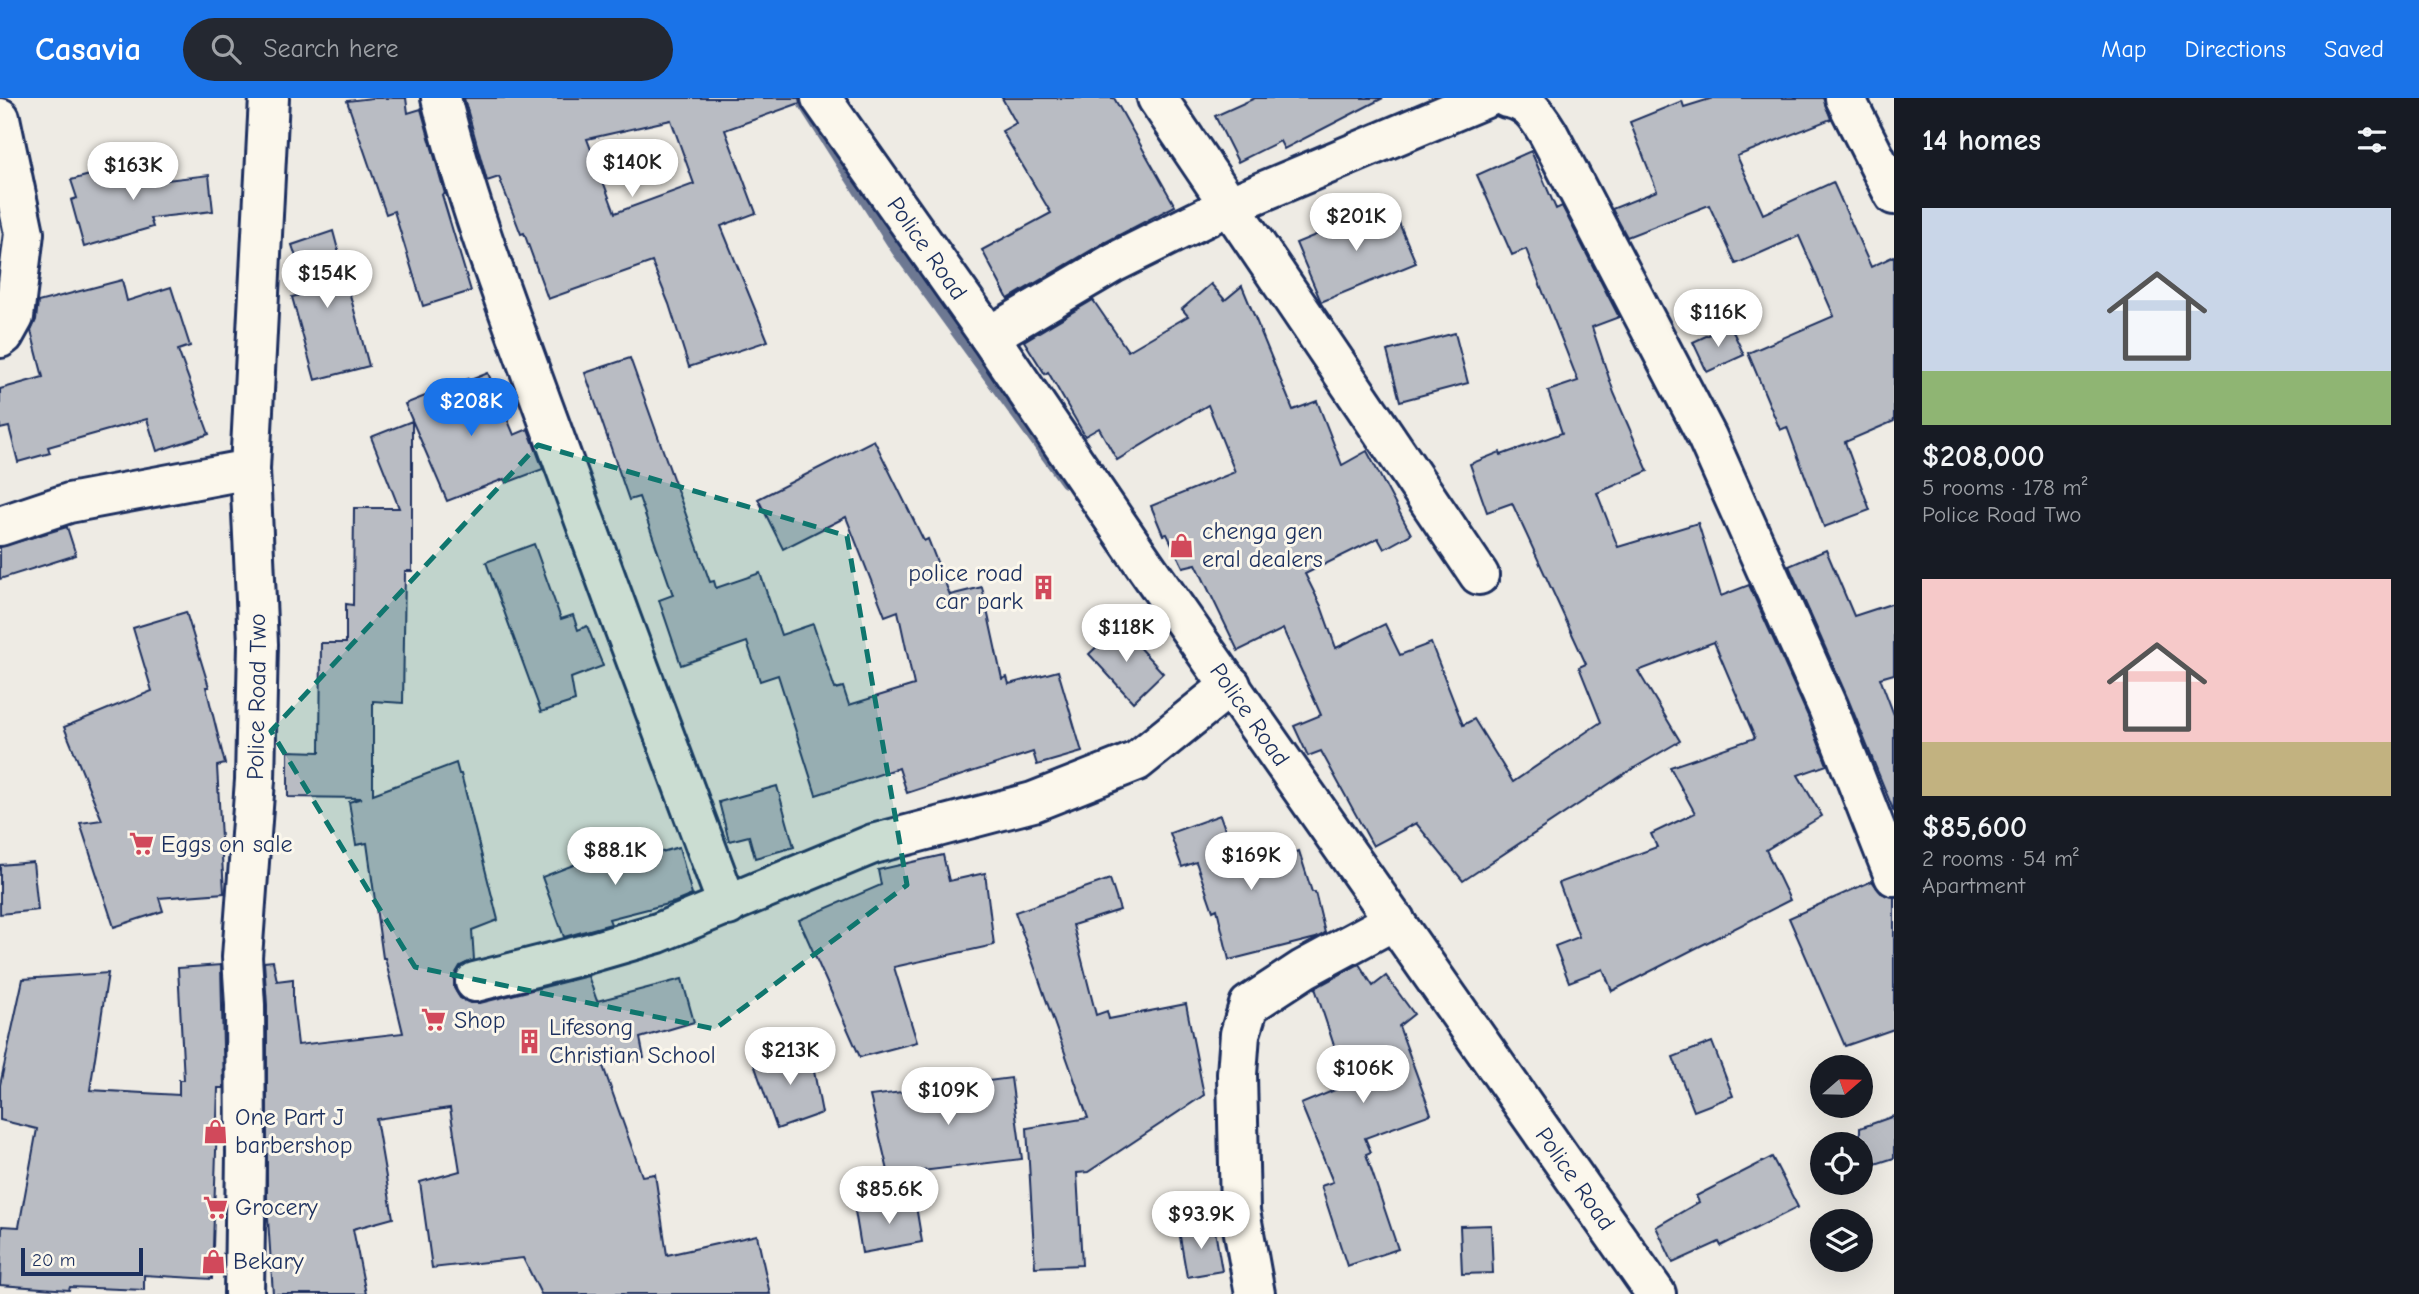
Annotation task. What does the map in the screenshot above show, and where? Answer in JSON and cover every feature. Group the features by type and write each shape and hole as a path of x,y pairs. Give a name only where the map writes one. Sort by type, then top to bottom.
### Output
{"street":[{"name":"Police Road Two","path":"244,1294 246,1126 242,957 255,780 258,644 250,469 269,98"},
{"path":"441,98 456,159 514,326 601,568 728,906"},
{"name":"Police Road","path":"821,98 1656,1294"},
{"path":"1157,98 1479,575"},
{"path":"989,336 1113,263 1228,206 1486,98"},
{"path":"1507,98 1534,110 1548,133 1707,437 1828,708 1894,876"},
{"path":"1845,98 1894,195"},
{"path":"0,118 24,233 14,317 0,338"},
{"path":"0,526 69,503 250,469"},
{"path":"475,982 582,956 658,933 873,844 1033,803 1137,761 1231,685"},
{"path":"1255,1294 1240,1211 1237,1088 1240,1034 1249,1005 1304,969 1395,920"}],"highlighted area":[{"path":"538,445 847,536 907,885 715,1029 415,967 271,731"}],"building":[{"path":"406,98 408,113 421,109 445,194 442,195 471,291 423,306 394,211 386,214 347,101"},
{"path":"464,98 799,98 800,103 725,130 756,213 721,226 768,341 689,367 652,262 548,299 524,233 521,234 499,177 487,181","holes":["671,120 694,184 615,213 587,139"]},
{"path":"1002,98 1114,98 1175,206 1102,244 1008,299 982,250 1051,213 1002,131 1016,123"},
{"path":"1255,98 1383,98 1284,149 1280,141 1238,162 1215,116"},
{"path":"1713,98 1823,98 1831,119 1737,156 1763,214 1833,182 1871,267 1894,256 1894,421 1845,442 1870,510 1824,527 1787,427 1780,430 1748,353 1834,316 1799,236 1736,264 1709,205 1627,237 1612,209 1657,191 1630,122 1682,101 1684,107"},
{"path":"1531,151 1556,209 1562,206 1619,317 1592,327 1614,393 1648,471 1597,493 1618,547 1698,523 1721,596 1749,585 1827,765 1798,775 1822,816 1766,850 1790,900 1612,991 1603,969 1569,982 1555,946 1579,937 1559,883 1657,847 1651,834 1695,813 1670,767 1755,738 1714,642 1638,671 1680,741 1624,774 1463,881 1416,823 1373,846 1321,751 1308,756 1294,726 1321,715 1283,629 1238,651 1196,564 1183,567 1167,534 1163,535 1151,506 1235,472 1208,405 1117,460 1099,428 1085,436 1048,372 1045,374 1024,341 1093,300 1128,351 1188,316 1182,309 1211,284 1225,300 1242,286 1293,410 1317,401 1342,465 1367,451 1411,534 1384,549 1378,538 1305,574 1321,606 1336,648 1385,624 1400,655 1431,643 1463,725 1474,719 1513,782 1601,722 1579,667 1586,664 1512,503 1487,512 1470,464 1562,433 1548,391 1578,381 1526,249 1512,255 1477,175"},
{"path":"135,163 141,183 209,175 213,211 150,218 153,227 84,247 71,200 77,198 71,180"},
{"path":"1391,204 1416,263 1321,302 1296,243"},
{"path":"333,231 369,366 315,380 292,297 308,293 292,245"},
{"path":"122,280 127,301 171,287 190,346 178,350 209,434 157,451 147,419 48,447 50,453 18,462 9,427 0,429 0,389 43,377 31,331 36,320 38,302"},
{"path":"1730,325 1744,355 1707,372 1693,342"},
{"path":"1455,333 1468,383 1400,401 1387,351"},
{"path":"630,358 710,582 714,581 716,588 760,573 781,635 813,624 835,689 843,687 849,705 914,685 898,611 885,616 846,517 783,549 758,499 874,440 924,541 928,539 950,595 982,587 1002,679 1007,677 1009,684 1058,671 1082,752 1037,765 1033,752 907,793 899,768 816,795 778,675 760,681 747,642 681,665 659,600 673,595 639,497 629,500 585,373"},
{"path":"488,373 514,435 528,429 543,469 506,483 504,479 447,501 405,404"},
{"path":"412,421 412,571 405,571 403,703 373,701 373,794 456,763 461,774 498,920 472,930 474,960 460,966 454,977 454,988 460,998 470,1003 480,1003 588,976 597,1001 682,979 694,1022 640,1038 644,1058 603,1066 642,1176 655,1174 667,1255 757,1235 770,1294 541,1294 523,1258 432,1268 420,1182 460,1171 450,1108 376,1119 393,1218 353,1229 366,1294 273,1294 267,1204 267,1005 264,962 273,961 277,981 293,979 298,1045 403,1033 383,958 367,843 356,845 349,802 362,798 288,797 288,751 320,752 321,643 346,643 346,604 353,605 354,508 399,508 371,437"},
{"path":"67,527 76,555 0,579 0,547"},
{"path":"534,544 561,619 573,615 578,630 587,626 603,666 571,678 575,701 541,712 486,562"},
{"path":"1826,550 1854,616 1894,603 1894,674 1880,678 1894,715 1894,812 1789,566"},
{"path":"186,612 209,687 206,687 225,764 217,766 224,893 159,898 163,911 114,927 80,823 102,820 64,727 152,691 133,628"},
{"path":"1119,626 1163,673 1133,702 1089,654"},
{"path":"777,786 794,847 755,858 749,836 729,841 719,802"},
{"path":"1220,815 1240,871 1299,851 1312,892 1315,892 1325,933 1316,938 1229,960 1217,909 1213,911 1196,862 1182,867 1170,833"},
{"path":"638,845 641,858 679,847 692,895 609,919 611,924 564,937 542,877 602,854"},
{"path":"943,855 949,881 985,873 994,945 894,967 917,1042 860,1057 799,920 881,885 878,870"},
{"path":"33,862 38,910 0,914 0,865"},
{"path":"1110,879 1120,910 1073,925 1096,1015 1107,1011 1109,1019 1186,1004 1204,1095 1088,1172 1077,1173 1082,1265 1035,1267 1027,1128 1088,1118 1015,912"},
{"path":"1872,881 1881,893 1894,897 1894,1029 1845,1046 1789,918"},
{"path":"1359,964 1373,986 1386,976 1414,1014 1399,1026 1431,1114 1365,1138 1371,1152 1366,1154 1398,1249 1347,1266 1321,1186 1333,1182 1301,1104 1347,1085 1315,988"},
{"path":"221,965 224,1088 218,1088 212,1279 144,1275 144,1290 70,1287 69,1290 0,1285 2,1226 19,1227 37,1129 0,1120 0,1085 23,979 108,973 90,1090 179,1095 179,1080 184,1080 178,968"},
{"path":"1712,1042 1733,1096 1694,1111 1673,1057"},
{"path":"809,1045 822,1113 777,1129 754,1064"},
{"path":"1011,1078 1022,1159 889,1175 870,1096"},
{"path":"1894,1116 1894,1158 1873,1165 1873,1132 1860,1132 1860,1128"},
{"path":"1772,1157 1798,1207 1721,1246 1719,1242 1673,1263 1656,1227 1699,1202 1696,1196"},
{"path":"915,1200 922,1242 862,1253 855,1211"},
{"path":"1214,1225 1222,1271 1187,1277 1179,1231"},
{"path":"1491,1225 1493,1273 1462,1274 1460,1226"}],"waterway":[{"path":"800,98 897,250 1066,482"}],"place":[{"name":"chenga gen eral dealers","path":"1182,545"},
{"name":"police road car park","path":"1043,587"},
{"name":"Eggs on sale","path":"141,844"},
{"name":"Shop","path":"434,1020"},
{"name":"Lifesong Christian School","path":"529,1041"},
{"name":"One Part J barbershop","path":"215,1131"},
{"name":"Grocery","path":"215,1207"},
{"name":"Bekary","path":"213,1261"}]}
